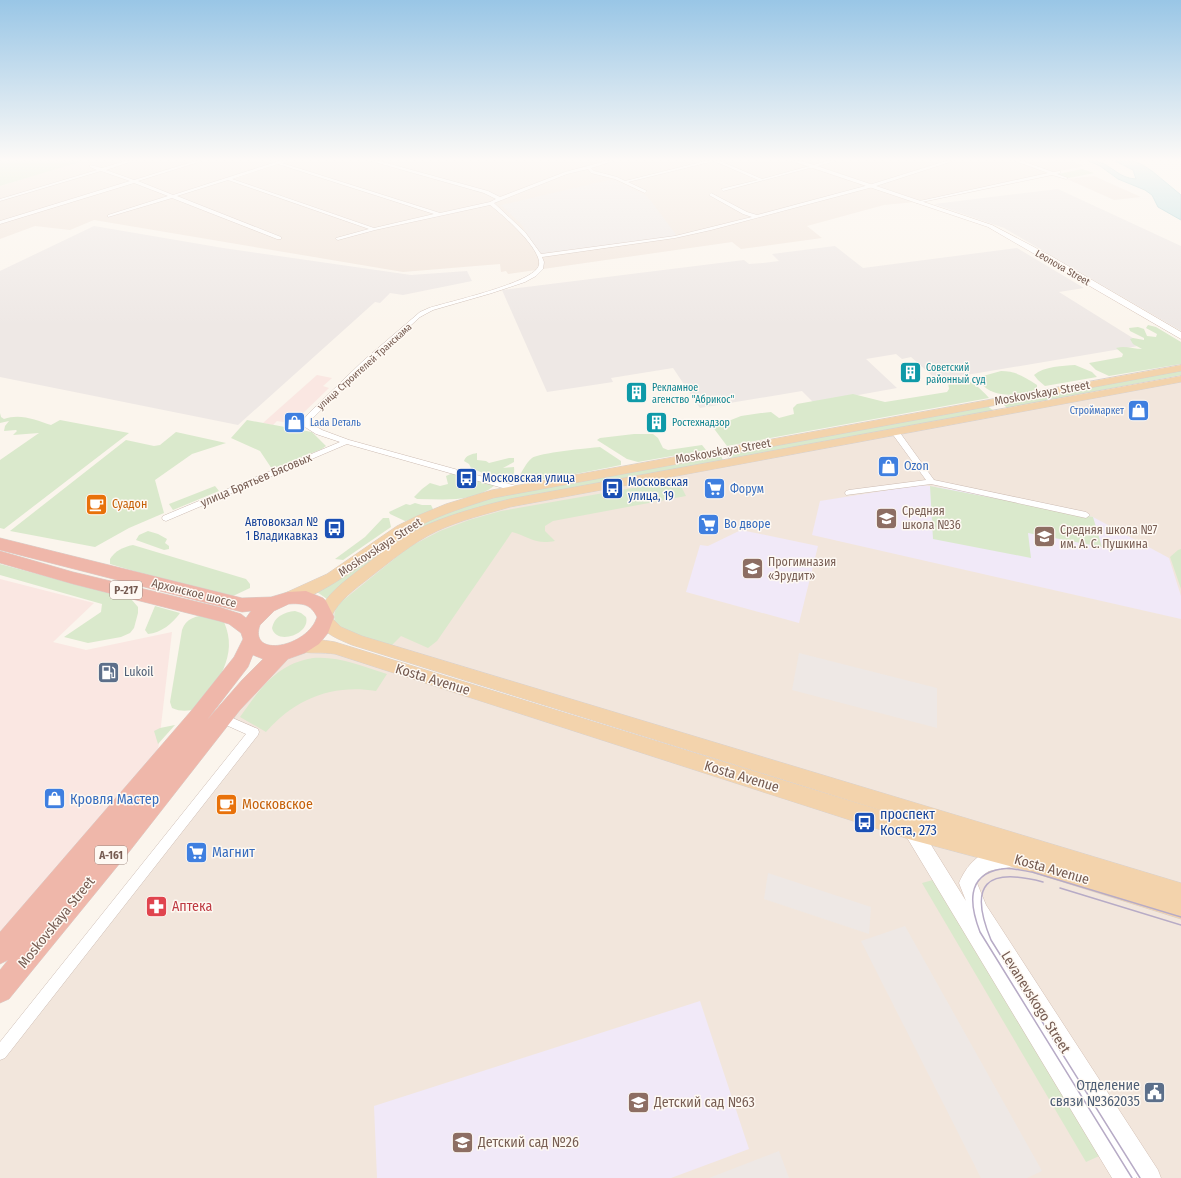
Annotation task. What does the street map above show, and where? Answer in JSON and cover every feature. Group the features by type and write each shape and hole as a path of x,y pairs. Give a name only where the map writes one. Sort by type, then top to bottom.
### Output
{"highway":[{"name":"Архонское шоссе","path":"0,544 242,605 272,604"},
{"name":"Архонское шоссе","path":"0,557 73,578 145,595 230,618 250,634"},
{"path":"288,598 310,599 316,602 323,608 324,618 323,627 318,635 303,646 282,653 265,652 257,648 250,634 258,615 272,604 288,598"},
{"name":"Moskovskaya Street","path":"0,951 198,717 241,662 250,634"},
{"name":"Moskovskaya Street","path":"0,990 155,802 221,718 263,670 282,653"}],"main road":[{"name":"Moskovskaya Street","path":"288,598 332,578 399,532 438,511 492,494 1181,368"},
{"name":"Moskovskaya Street","path":"324,618 329,605 337,597 392,552 432,528 459,517 510,503 1181,379"},
{"name":"Kosta Avenue","path":"324,618 335,631 358,641 1181,893"},
{"name":"Kosta Avenue","path":"303,646 323,646 335,648 912,830 1028,861 1181,908"}],"street":[{"path":"0,223 23,216"},
{"path":"222,216 279,238"},
{"path":"336,216 374,229"},
{"path":"338,239 374,229 436,216"},
{"path":"505,216 522,231 540,256 675,238 762,216"},
{"name":"Leonova Street","path":"960,216 1002,233 1181,336"},
{"name":"улица Строителей Транскама","path":"517,489 346,442 320,432 308,425 308,419 311,414 370,358 424,312 520,281 533,275 540,269 542,263 540,256"},
{"path":"895,432 931,482"},
{"name":"улица Брятьев Бясовых","path":"166,518 346,442"},
{"path":"849,493 931,482 1086,515"},
{"path":"0,1053 254,732 221,718"},
{"name":"Levanevskogo Street","path":"912,830 1125,1178"},
{"name":"Levanevskogo Street","path":"1028,861 1000,859 989,860 973,872 968,883 972,897 978,911 1150,1178"}],"shaded area":[{"path":"0,216 844,216 807,226 822,238 741,249 732,242 508,274 506,271 501,272 500,264 403,272 94,220 70,230 35,226 0,239"},
{"path":"513,216 662,216 677,236 539,254 522,225"},
{"path":"969,216 1116,216 1181,246 1181,331 1004,228"},
{"path":"94,226 223,248 411,275 467,271 472,281 403,295 390,293 380,303 375,302 238,425 0,377 0,271"},
{"path":"835,246 863,268 1017,248 1084,288 1059,292 1144,345 937,380 911,357 902,359 896,354 866,359 897,388 814,403 802,391 700,408 673,368 611,378 613,382 547,392 502,290 744,260 749,264 779,261 772,254"},
{"path":"317,375 332,378 323,386 329,388 298,418 301,419 295,424 277,421 273,425 263,423"},
{"path":"1181,379 1181,893 358,641 324,615 392,552 478,511"},
{"name":"Средняя школа №7 им. А. С. Пушкина","path":"920,485 958,490 1093,517 1169,558 1181,596 1181,619 812,535 820,501"},
{"name":"Прогимназия «Эрудит»","path":"741,530 818,546 799,623 686,592 700,545 708,546"},
{"path":"0,579 94,603 53,642 86,650 172,632 158,751 0,937"},
{"path":"315,646 1181,908 1181,1178 0,1178 0,1053 254,732 221,718 263,671"},
{"path":"799,653 937,688 937,728 792,690"},
{"path":"768,873 871,907 869,934 764,899"},
{"path":"905,926 1042,1171 1027,1178 981,1178 861,941"},
{"name":"Детский сад №63","path":"700,1001 749,1149 671,1178 377,1178 374,1106"},
{"path":"779,1151 789,1178 709,1178"}],"green space":[{"path":"1148,325 1156,327 1181,342 1181,364 1109,376 1096,370 1089,363 1122,357 1123,354 1116,348 1119,347 1142,349 1133,344 1130,339 1133,338 1144,340 1144,338 1130,331 1129,328 1138,327 1144,329 1147,336 1156,337 1157,334 1146,328"},
{"path":"1075,365 1092,372 1097,377 1045,386 1034,375 1048,368"},
{"path":"1181,370 1181,375 1007,408 1002,403"},
{"path":"1001,371 1016,373 1024,377 1037,385 1037,389 1007,395 992,392 981,383 983,376"},
{"path":"958,379 975,385 989,398 727,446 709,422 713,421 721,424 741,416 771,412 779,418 794,414 793,408 797,404 853,394 885,402 947,392 949,389 948,382"},
{"path":"986,405 994,411 730,460 725,453"},
{"path":"0,413 1,417 4,419 10,417 22,417 34,419 51,425 60,420 129,433 4,529 0,528 0,460 39,433 13,435 17,431 16,430 4,431 5,426 9,421 0,423"},
{"path":"247,420 312,432 326,446 272,469 260,451 231,438"},
{"path":"176,432 226,443 192,454 155,480 164,513 129,528 95,547 10,531 126,440 154,446 160,445"},
{"path":"634,434 653,434 658,438 663,448 668,450 702,445 706,450 638,462 627,459 597,440 600,438"},
{"path":"600,447 621,461 621,465 553,478 527,480 518,479 527,463 536,456"},
{"path":"477,453 477,460 486,461 489,463 514,458 514,462 503,468 514,467 513,474 510,478 498,478 471,468 469,464 464,461 471,454"},
{"path":"720,454 724,462 459,515 327,599 317,592 405,531 445,511 510,492"},
{"path":"453,473 493,484 494,486 467,498 417,499 414,497 430,483 440,486 448,484 446,476"},
{"path":"678,480 686,496 553,521 545,526 545,531 555,541 537,541 512,532 437,641 428,648 401,636 390,647 344,630 336,625 335,613 341,602 409,547 440,531 469,520 501,511"},
{"path":"215,486 219,491 173,510 169,504"},
{"path":"930,486 1093,517 1102,547 1028,533 1031,558 933,539"},
{"path":"415,503 431,505 434,511 405,521 390,514 389,512 406,504 410,505"},
{"path":"383,518 389,518 391,527 343,560 335,559 365,537"},
{"path":"148,531 167,539 165,543 169,546 169,549 164,550 136,540 139,535"},
{"path":"133,545 246,579 250,584 250,588 233,596 223,597 110,564 110,559 112,556 123,548"},
{"path":"1181,549 1181,589 1170,557"},
{"path":"0,564 131,599 138,607 134,628 130,633 121,637 88,643 64,637 101,612 102,604 0,575"},
{"path":"155,606 180,613 166,627 158,632 148,634 145,630"},
{"path":"295,611 306,617 306,623 303,628 292,636 280,636 275,633 272,628 277,618 283,614"},
{"path":"207,615 224,622 228,634 229,646 224,668 219,679 198,709 185,711 172,708 170,702 182,630 186,623 192,618"},
{"path":"313,658 341,660 387,674 376,691 360,689 344,690 315,696 289,711 277,720 266,732 240,717 270,679 289,666 300,661"},
{"path":"175,725 158,744 154,731 160,728"},
{"path":"940,878 1108,1152 1086,1162 922,883"}],"water":[{"path":"1174,216 1181,216 1181,220"}],"tram line":[{"path":"1132,1178 980,932 974,912 973,893 981,878 989,872 1001,869 1013,869 1032,872 1181,917"},
{"path":"1043,882 1008,877 995,879 987,884 982,893 981,905 984,921 991,940 1140,1178"},
{"path":"1060,888 1181,925"}],"place":[{"name":"Советский районный суд","path":"910,373"},
{"name":"Рекламное агенство \"Абрикос\"","path":"636,393"},
{"name":"Строймаркет","path":"1139,410"},
{"name":"Lada Dеталь","path":"294,422"},
{"name":"Ростехнадзор","path":"657,422"},
{"name":"Ozon","path":"888,466"},
{"name":"Московская улица","path":"466,478"},
{"name":"Московская улица, 19","path":"612,489"},
{"name":"Форум","path":"714,489"},
{"name":"Суадон","path":"96,504"},
{"name":"Средняя школа №36","path":"887,518"},
{"name":"Во дворе","path":"709,524"},
{"name":"Автовокзал № 1 Владикавказ","path":"334,529"},
{"name":"Средняя школа №7 им. А. С. Пушкина","path":"1044,537"},
{"name":"Прогимназия «Эрудит»","path":"753,569"},
{"name":"Lukoil","path":"109,672"},
{"name":"Кровля Мастер","path":"54,799"},
{"name":"Московское","path":"227,804"},
{"name":"проспект Коста, 273","path":"864,822"},
{"name":"Магнит","path":"197,852"},
{"name":"Аптека","path":"157,906"},
{"name":"Отделение связи №362035","path":"1155,1093"},
{"name":"Детский сад №63","path":"638,1102"},
{"name":"Детский сад №26","path":"463,1142"}]}
